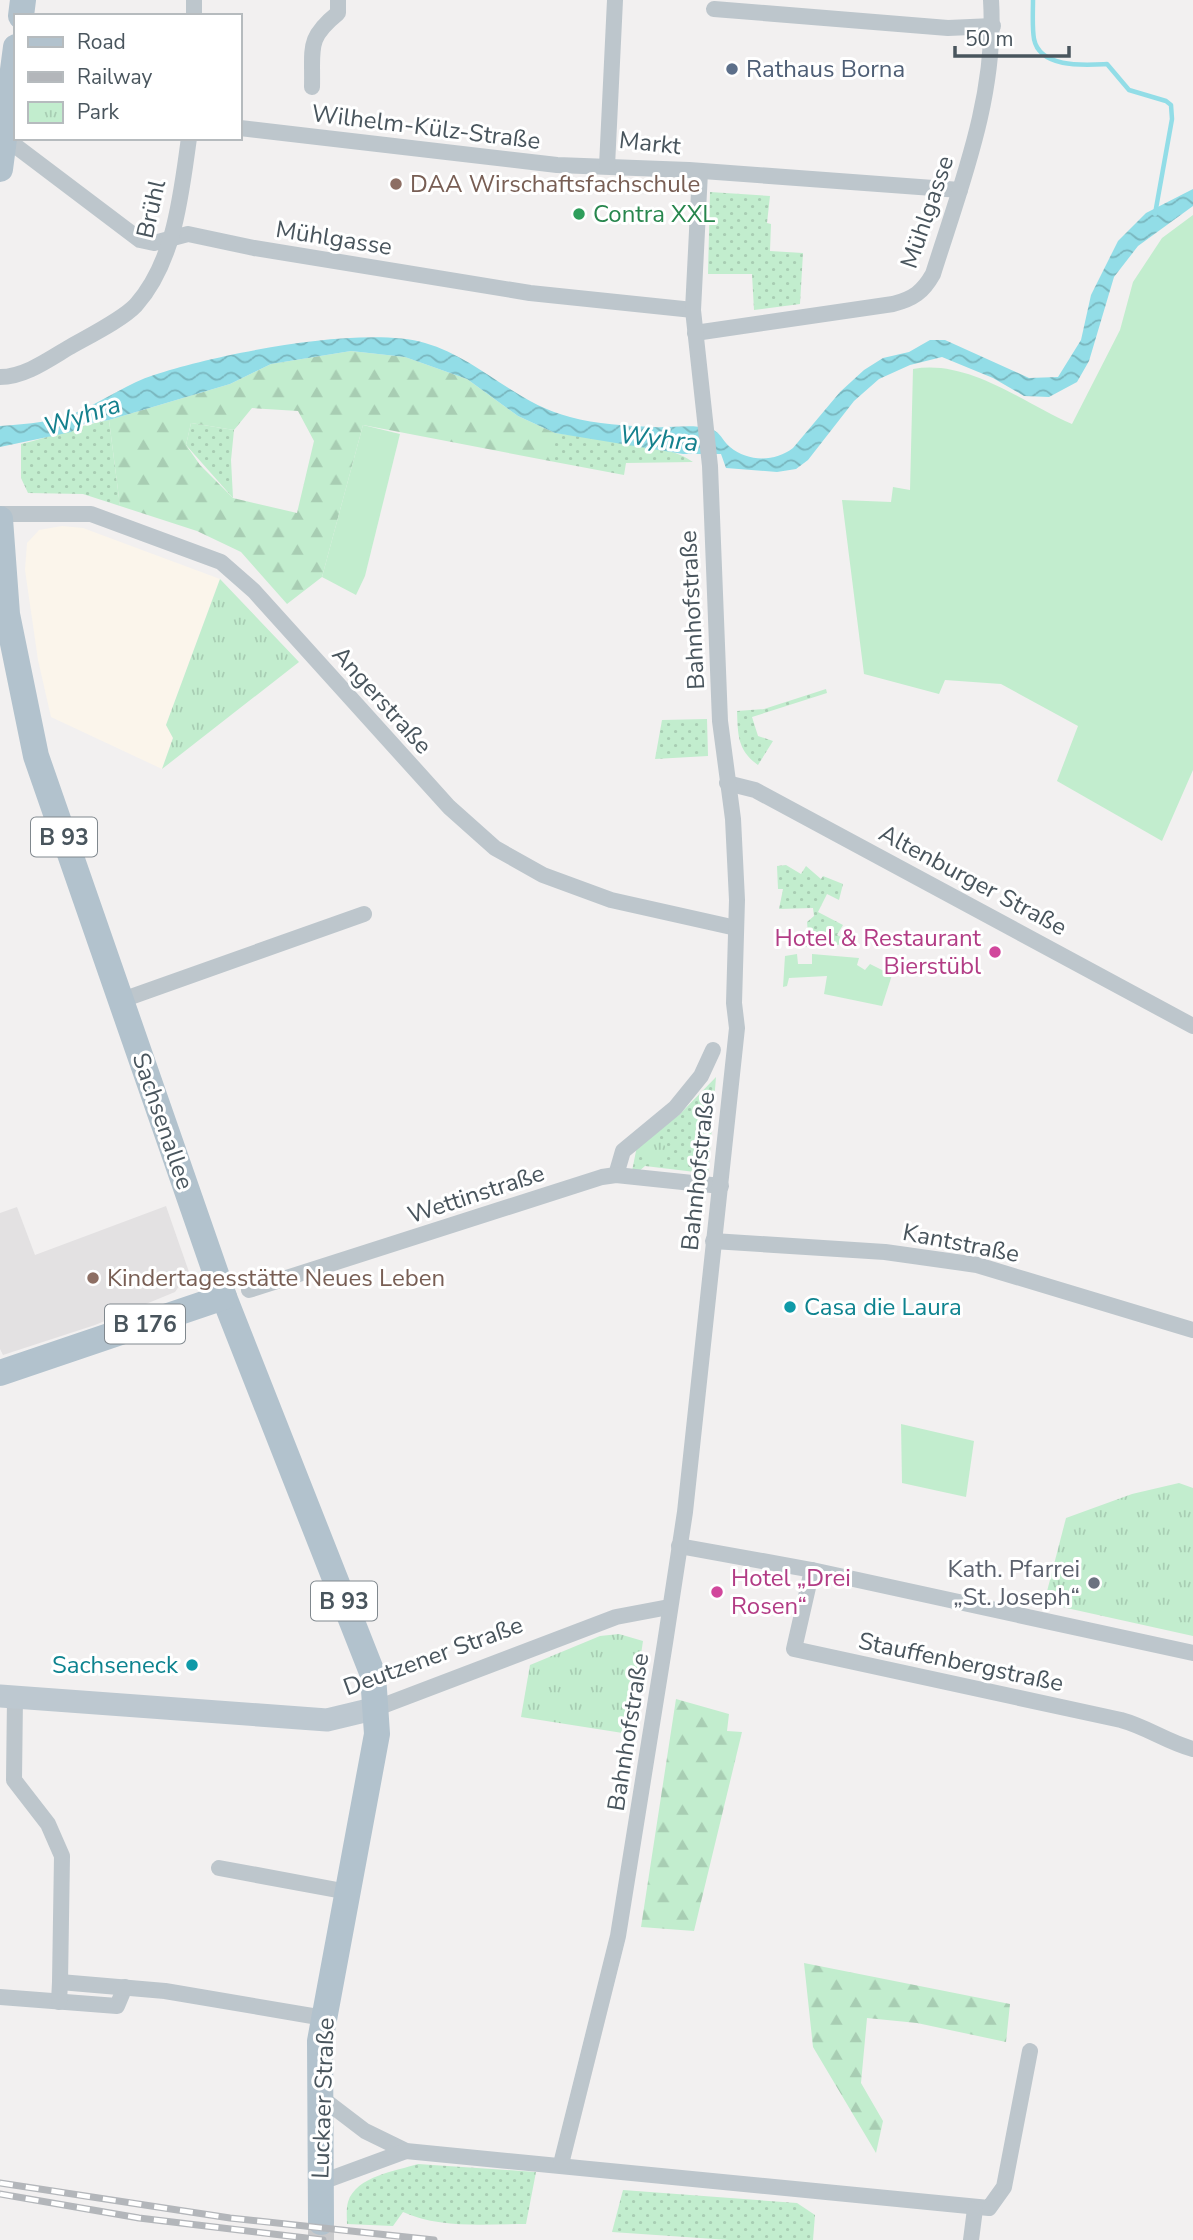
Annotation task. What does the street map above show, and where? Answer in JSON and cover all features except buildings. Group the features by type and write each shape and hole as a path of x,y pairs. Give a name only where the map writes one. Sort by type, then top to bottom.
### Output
{"main road":[{"path":"0,169 2,135 14,60"},
{"name":"Sachsenallee","path":"0,519 2,595 16,671 36,755 224,1297 270,1419 364,1648 373,1675 377,1708"},
{"name":"B 176","path":"0,1373 224,1297"},
{"name":"Deutzener Straße","path":"7,1697 327,1720 377,1708"},
{"name":"Luckaer Straße","path":"321,2222 319,2100 324,2018 377,1734 377,1708"}],"street":[{"path":"312,87 317,30 338,13 338,0"},
{"name":"Markt","path":"615,0 607,166 960,190"},
{"name":"Mühlgasse","path":"695,333 893,304 917,295 933,274 960,190 990,68 993,26 991,0"},
{"path":"714,9 948,28 993,26"},
{"name":"Wilhelm-Külz-Straße","path":"242,128 557,165 607,166"},
{"name":"Mühlgasse","path":"2,135 140,240 154,243 188,234 254,248 530,293 694,310"},
{"name":"Brühl","path":"0,377 13,377 53,357 134,307 149,287 170,240 189,140"},
{"name":"Bahnhofstraße","path":"561,2164 620,1930 679,1546 737,1028 733,819 722,754 710,466 694,310 700,172"},
{"name":"Angerstraße","path":"0,514 91,514 221,562 248,585 449,807 495,848 543,875 611,900 736,928"},
{"name":"Altenburger Straße","path":"727,783 755,790 1193,1026"},
{"path":"121,1000 364,914"},
{"path":"616,1175 623,1151 675,1108 708,1065 713,1050"},
{"name":"Wettinstraße","path":"250,1290 588,1180 616,1175 721,1186"},
{"name":"Kantstraße","path":"713,1241 885,1252 977,1265 1193,1330"},
{"path":"679,1546 812,1570 1193,1653"},
{"name":"Stauffenbergstraße","path":"812,1570 794,1649 1131,1723 1151,1730 1173,1743 1193,1749"},
{"name":"Deutzener Straße","path":"377,1708 616,1617 670,1607"},
{"path":"7,1697 14,1780 48,1824 62,1856 59,2002"},
{"path":"219,1868 348,1892"},
{"path":"60,1982 125,1987 324,2018"},
{"path":"0,1997 117,2006 125,1987"},
{"path":"319,2100 327,2102 365,2131 405,2151 561,2164 975,2209 989,2208 1004,2187 1030,2051"},
{"path":"319,2183 405,2151"},
{"path":"971,2240 975,2209"}],"shaded area":[{"path":"62,526 83,528 220,579 166,725 173,738 162,769 51,717 38,660 25,570 27,543 39,530"},
{"name":"Kindertagesstätte Neues Leben","path":"166,1206 189,1272 175,1292 95,1325 3,1355 0,1349 0,1213 17,1207 35,1255"}],"green space":[{"path":"710,192 770,196 767,223 771,224 770,251 803,253 800,304 754,310 752,274 708,274"},
{"path":"1193,215 1193,770 1162,841 1057,781 1078,726 1001,684 945,680 939,694 864,674 842,500 891,502 893,487 910,490 913,369 955,370 975,376 1072,424 1120,330 1133,282 1162,238"},
{"path":"351,351 405,357 467,379 518,416 555,433 555,462 363,425 322,577 287,604 241,552 197,531 120,506 109,420 230,384 271,364","holes":["252,408 298,411 314,441 297,513 233,498 200,465 186,445 191,423 234,430"]},
{"path":"109,420 120,506 83,494 28,493 21,478 21,444"},
{"path":"191,423 234,430 231,460 233,498 186,445"},
{"path":"363,425 400,434 365,576 356,595 322,577"},
{"path":"555,433 647,445 681,455 693,462 626,463 624,475 555,462"},
{"path":"220,579 299,662 162,769 173,738 166,725"},
{"path":"826,689 827,693 752,717 758,736 773,741 758,765 751,759 742,747 737,711 764,709"},
{"path":"707,719 708,756 655,759 662,720"},
{"path":"786,865 801,874 806,866 821,879 823,876 843,884 839,900 827,894 818,912 843,925 837,935 849,941 835,946 797,947 809,944 807,922 814,916 813,908 779,909 783,889 778,889 777,866"},
{"path":"797,954 798,964 812,964 812,954 859,958 857,965 865,970 870,964 892,975 882,1006 824,994 827,976 789,978 787,986 783,987 785,956"},
{"path":"716,1077 708,1176 699,1178 695,1172 645,1166 638,1172 632,1171 637,1146 679,1115"},
{"path":"655,1140 663,1143 666,1151 663,1159 655,1162 647,1159 644,1151 647,1143"},
{"path":"901,1424 974,1441 966,1497 902,1483"},
{"path":"1179,1483 1193,1488 1193,1636 1044,1603 1066,1518 1132,1494"},
{"path":"619,1634 643,1641 629,1734 521,1717 530,1665 600,1636"},
{"path":"676,1699 729,1714 727,1731 742,1732 694,1931 641,1927"},
{"path":"804,1963 1010,2004 1006,2042 917,2023 867,2018 861,2083 883,2121 876,2153 813,2047"},
{"path":"418,2164 536,2172 526,2224 448,2223 403,2212 393,2226 347,2224 348,2202 359,2186 378,2176"},
{"path":"623,2190 797,2203 815,2215 813,2240 729,2240 612,2232"}],"water":[{"name":"Wyhra","path":"1193,189 1193,206 1138,246 1114,277 1089,361 1077,382 1049,397 1024,396 993,378 942,357 910,365 879,379 854,401 808,460 796,469 777,472 726,468 721,454 683,454 555,433 518,416 467,379 405,357 351,351 271,364 230,384 109,420 84,424 71,432 0,447 0,426 63,417 154,375 251,351 290,344 365,337 398,338 444,350 532,402 570,417 622,425 707,428 718,433 737,452 753,458 770,458 793,448 840,392 864,370 883,358 909,352 930,340 945,340 1029,378 1058,377 1081,340 1091,295 1118,241 1146,213"}],"waterway":[{"path":"1033,0 1034,39 1045,56 1065,63 1107,64 1129,90 1171,105 1172,119 1155,214"}],"tunnel":[{"path":"321,2222 321,2240"}],"railway":[{"path":"0,2183 230,2218 434,2240"},
{"path":"0,2194 139,2218 323,2240"}],"place":[{"name":"Rathaus Borna","path":"732,69"},
{"name":"DAA Wirschaftsfachschule","path":"396,184"},
{"name":"Contra XXL","path":"579,214"},
{"name":"Hotel & Restaurant Bierstübl","path":"995,952"},
{"name":"Kindertagesstätte Neues Leben","path":"93,1278"},
{"name":"Casa die Laura","path":"790,1307"},
{"name":"Kath. Pfarrei „St. Joseph“","path":"1094,1583"},
{"name":"Hotel „Drei Rosen“","path":"717,1592"},
{"name":"Sachseneck","path":"192,1665"}]}
